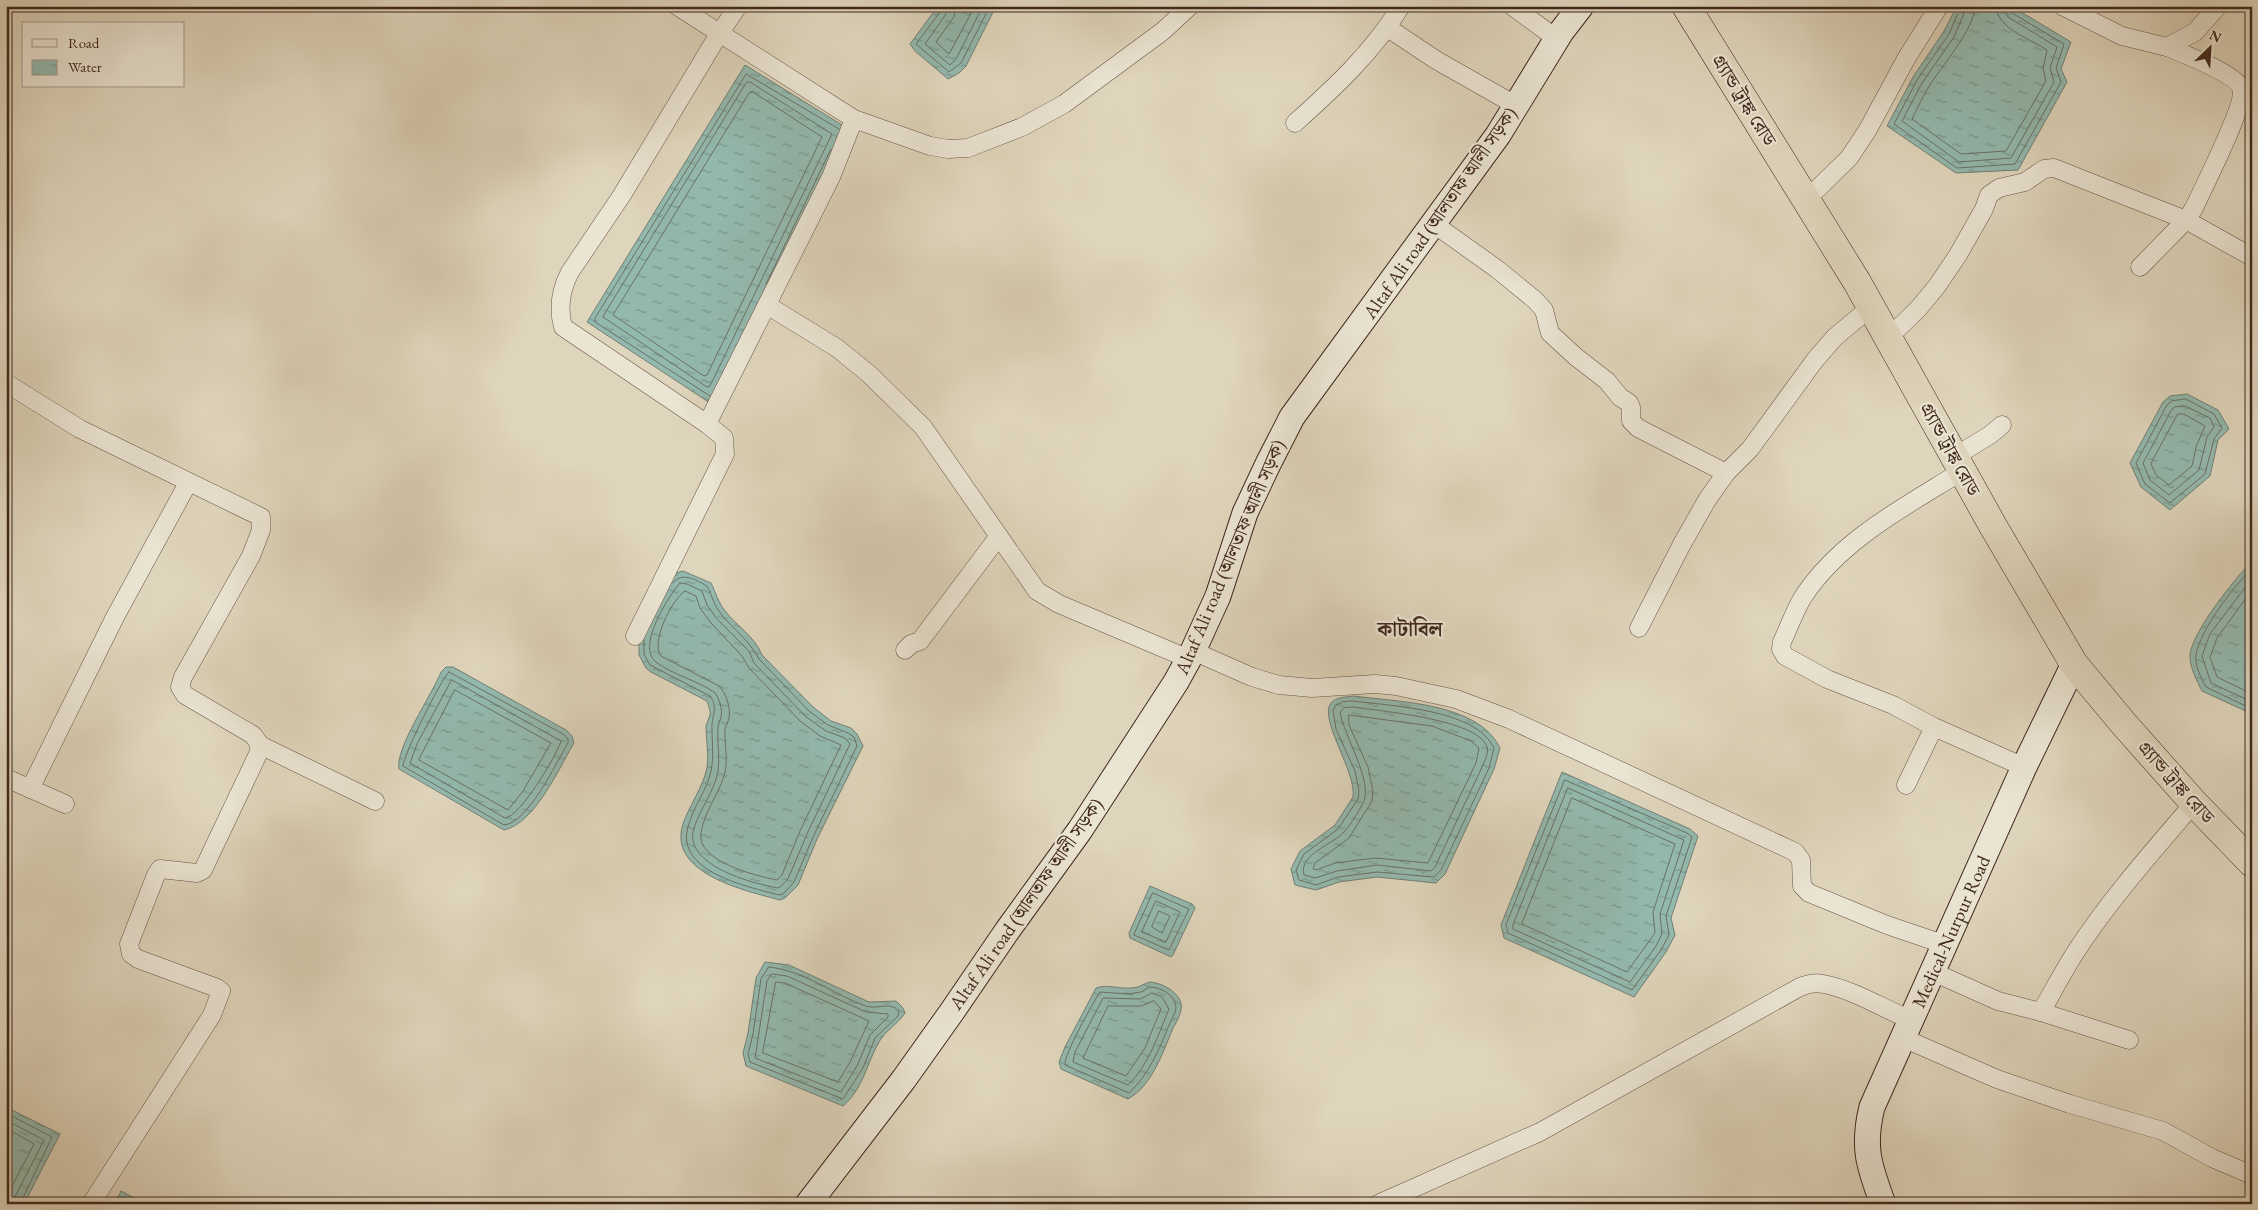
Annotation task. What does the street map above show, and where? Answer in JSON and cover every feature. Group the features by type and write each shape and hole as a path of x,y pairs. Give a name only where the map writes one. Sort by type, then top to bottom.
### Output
{"highway":[{"name":"গ্র্যান্ড ট্রাঙ্ক রোড","path":"1686,6 1807,200 1889,337 1958,464 2074,664 2106,704 2194,803 2247,850"}],"main road":[{"name":"Altaf Ali road (আলতাফ আলী সড়ক)","path":"808,1204 904,1079 1072,842 1176,682 1191,655 1218,596 1245,513 1292,417 1498,135 1557,39 1581,6"},
{"name":"Medical-Nurpur Road","path":"1883,1204 1869,1166 1866,1144 1867,1124 1877,1091 1946,945 2024,767 2074,664"}],"street":[{"path":"677,6 854,119 930,146 948,149 968,148 1022,127 1064,104 1163,31 1190,6"},
{"path":"635,636 726,454 724,438 707,424 563,327 560,305 564,283 570,272 622,195 719,34 738,6"},
{"path":"1295,123 1339,82 1388,28 1400,6"},
{"path":"1512,6 1557,39"},
{"path":"1807,200 1849,158 1867,131 1906,59 1939,6"},
{"path":"2062,6 2122,36 2167,47 2209,66 2236,81 2241,88 2242,97 2235,117 2194,208 2186,220 2140,267"},
{"path":"2167,47 2195,32 2218,6"},
{"path":"1388,28 1436,60 1517,106"},
{"path":"707,424 831,177 854,119"},
{"path":"1889,337 1918,309 1937,286 1958,256 1984,209 1989,195 1999,188 2025,182 2044,169 2054,168 2186,220 2252,257"},
{"path":"1434,224 1535,300 1544,310 1550,333 1576,357 1607,381 1620,397 1629,403 1632,421 1638,428 1726,473"},
{"path":"767,305 837,348 869,374 923,427 1037,591 1046,598 1191,655 1279,685 1312,688 1375,684 1396,686 1456,699 1509,719 1795,852 1801,860 1802,886 1809,893 1887,925 1946,945"},
{"path":"1639,628 1682,544 1707,500 1726,473 1750,449 1828,345 1871,307"},
{"path":"6,383 80,429 261,517 260,530 250,556 183,677 180,687 185,695 253,735 260,745 375,801"},
{"path":"2002,425 1958,464 1847,547 1825,568 1803,597 1782,642 1781,649 1785,656 1827,679 1866,692 1934,727 2024,767"},
{"path":"30,788 115,617 188,483"},
{"path":"905,650 911,644 920,641 999,536"},
{"path":"1906,785 1934,727"},
{"path":"91,1204 212,1015 221,992 217,988 138,960 129,949 130,937 160,869 196,873 203,870 258,754 260,745"},
{"path":"6,778 65,804"},
{"path":"2041,1012 2075,953 2100,918 2131,876 2194,803"},
{"path":"1933,972 1998,1001 2041,1012 2129,1040"},
{"path":"1378,1204 1540,1132 1800,987 1811,983 1823,984 1843,990 1907,1029 1997,1079 2078,1106 2163,1131 2212,1158 2252,1175"}],"water":[{"path":"938,6 996,6 966,66 959,73 948,79 915,51 910,44"},
{"path":"1957,6 2011,6 2071,42 2061,69 2067,82 2018,170 1956,173 1887,126 1913,77 1944,31"},
{"path":"745,65 847,128 713,405 587,322"},
{"path":"2187,394 2218,410 2229,429 2218,440 2210,476 2170,510 2141,487 2130,463 2163,402 2170,396"},
{"path":"2252,561 2252,714 2202,691 2192,668 2190,654 2193,644 2207,619 2235,580"},
{"path":"683,571 711,583 723,608 750,637 762,655 813,707 831,721 851,728 857,734 863,746 817,839 798,885 785,898 780,900 731,885 713,877 698,868 687,856 681,841 683,824 707,768 706,726 710,710 707,701 646,668 639,655 639,641 676,573"},
{"path":"446,667 453,667 566,730 572,736 574,743 536,807 515,825 504,830 399,769 399,760 408,735 441,672"},
{"path":"1353,696 1413,703 1455,713 1474,721 1489,733 1500,748 1494,769 1445,874 1436,883 1377,877 1339,882 1316,890 1295,885 1291,869 1300,851 1335,825 1353,797 1353,787 1333,733 1328,710 1331,703 1336,700"},
{"path":"1562,772 1690,829 1698,836 1671,918 1675,935 1666,952 1634,997 1504,938 1501,925"},
{"path":"1150,886 1192,904 1195,908 1171,957 1130,938 1129,933"},
{"path":"765,962 789,965 869,1002 896,1001 903,1008 905,1013 882,1038 860,1084 843,1106 746,1066 743,1053 748,1033 756,978"},
{"path":"1150,982 1172,990 1179,999 1181,1010 1161,1058 1144,1086 1128,1099 1061,1069 1059,1062 1065,1047 1096,988 1104,986 1133,988"},
{"path":"6,1107 60,1134 24,1204 6,1204"},
{"path":"121,1191 146,1204 115,1204"}],"district":[{"name":"কাটাবিল","path":"1410,629"}]}
